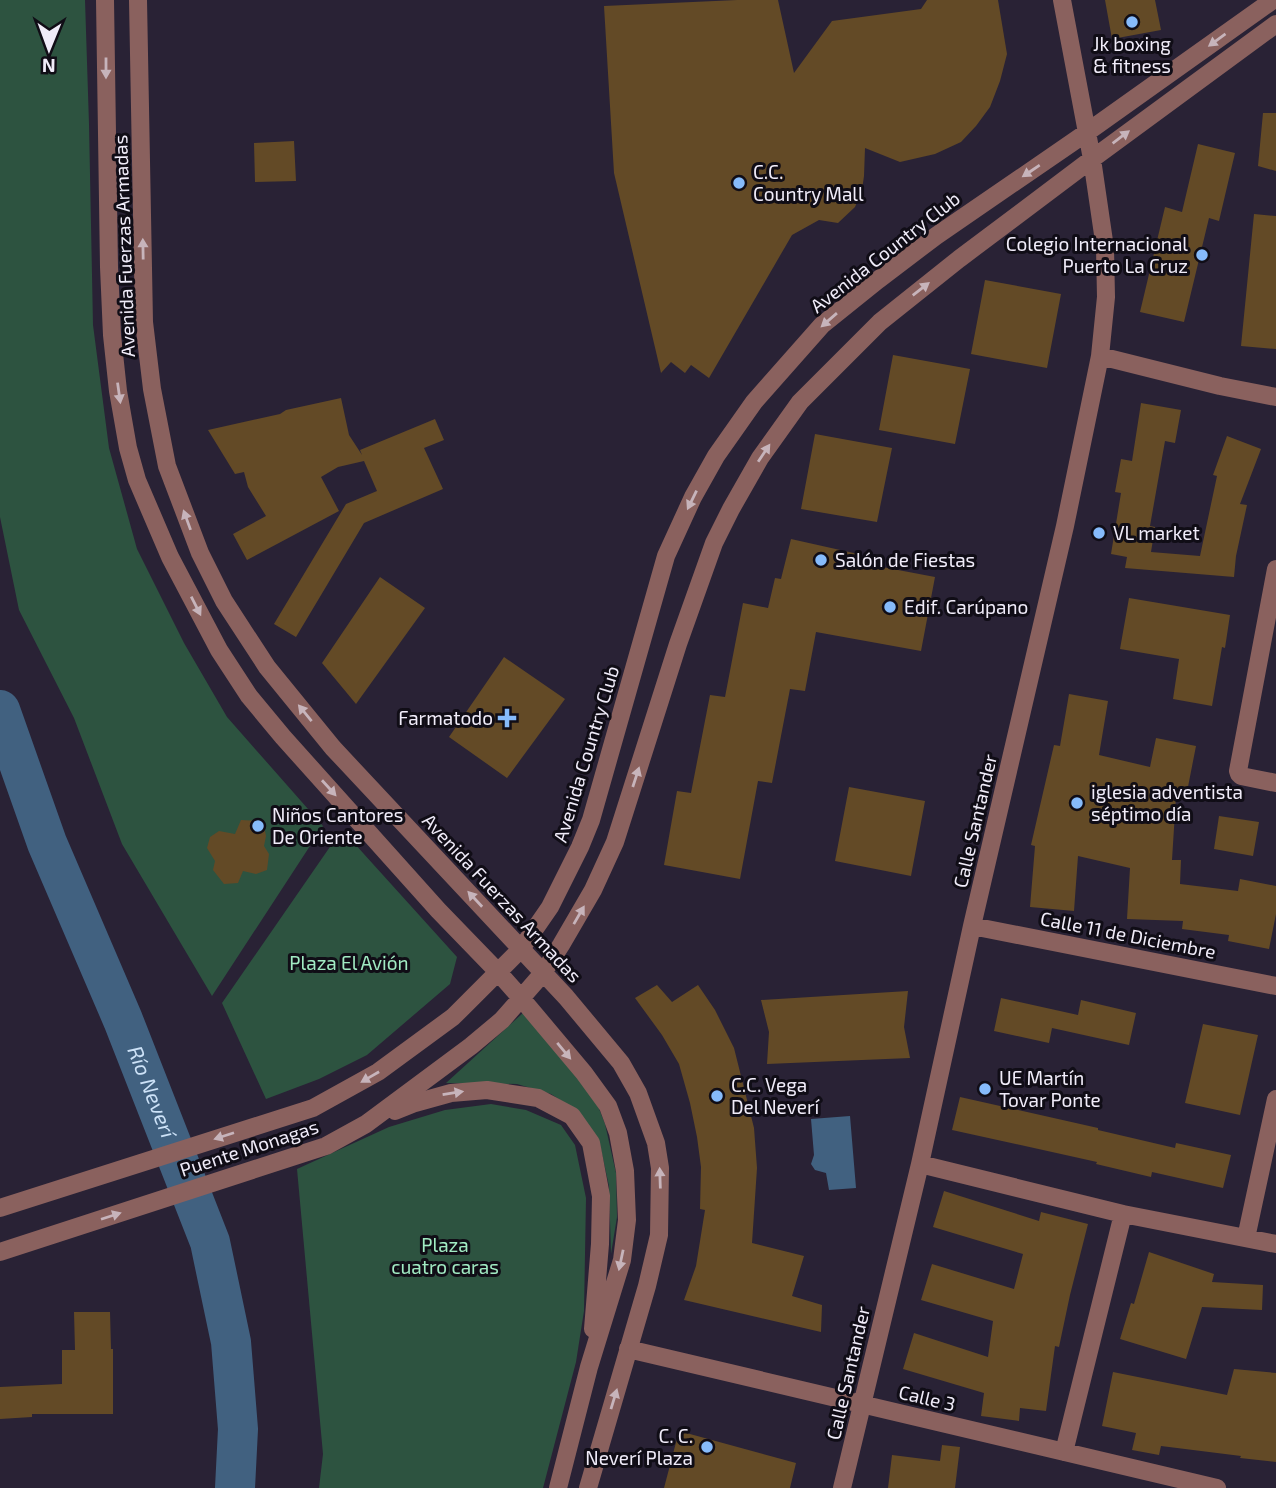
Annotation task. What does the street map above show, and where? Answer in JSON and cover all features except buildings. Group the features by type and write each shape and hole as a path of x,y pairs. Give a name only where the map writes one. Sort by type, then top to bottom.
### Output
{"street":[{"name":"Avenida Fuerzas Armadas","path":"105,0 108,267 118,391 137,480 176,568 219,650 249,696 438,911 521,998 608,1106 618,1133 625,1171 627,1220 622,1260 589,1367 558,1488"},
{"name":"Avenida Fuerzas Armadas","path":"138,0 144,322 152,389 167,466 200,553 224,601 267,667 333,748 566,996 621,1063 638,1093 656,1143 660,1168 659,1235 647,1286 588,1488"},
{"name":"Calle Santander","path":"842,1488 920,1164 1065,526 1100,356 1106,297 1105,248 1092,159 1062,0"},
{"name":"Avenida Country Club","path":"521,950 550,907 587,829 666,556 693,497 716,456 754,402 822,326 936,236 1273,0"},
{"path":"543,973 593,890 615,842 692,601 715,543 760,458 800,402 880,321 1276,23"},
{"path":"1100,356 1276,397"},
{"path":"1276,569 1238,774 1276,783"},
{"name":"Calle 11 de Diciembre","path":"972,926 1276,986"},
{"name":"Puente Monagas","path":"0,1208 313,1108 379,1072 453,1017 521,950"},
{"name":"Puente Monagas","path":"0,1252 327,1146 366,1124 471,1046 502,1020 543,973"},
{"path":"366,1124 415,1103 451,1093 488,1090 538,1098 572,1116 591,1143 601,1196 600,1244 589,1367"},
{"path":"1246,1238 1276,1099"},
{"path":"920,1164 1123,1214 1276,1244"},
{"path":"1064,1452 1123,1214"},
{"name":"Calle 3","path":"628,1349 1064,1452 1170,1483 1217,1488"}],"green space":[{"path":"0,0 85,0 93,325 109,448 137,549 184,643 227,717 323,826 212,996 122,844 74,718 19,610 0,517"},
{"name":"Plaza El Avión","path":"334,841 354,843 457,957 450,984 367,1055 319,1079 266,1099 222,1003"},
{"path":"524,1012 573,1071 598,1106 605,1124 616,1173 617,1217 611,1254 609,1186 600,1145 580,1113 551,1094 517,1084 446,1083"},
{"name":"Plaza cuatro caras","path":"491,1104 526,1110 561,1125 575,1145 586,1198 584,1311 576,1362 543,1488 319,1488 323,1454 297,1169 389,1127 445,1110"}],"water":[{"path":"850,1116 856,1188 829,1190 826,1173 815,1170 811,1164 814,1155 811,1119"}],"waterway":[{"name":"Río Neverí","path":"0,710 47,843 123,1020 210,1242 231,1342 238,1429 235,1488"}],"place":[{"name":"Jk boxing & fitness","path":"1132,22"},
{"name":"C.C. Country Mall","path":"739,183"},
{"name":"Colegio Internacional Puerto La Cruz","path":"1202,255"},
{"name":"VL market","path":"1099,533"},
{"name":"Salón de Fiestas","path":"821,560"},
{"name":"Edif. Carúpano","path":"890,607"},
{"name":"Farmatodo","path":"507,718"},
{"name":"iglesia adventista séptimo día","path":"1077,803"},
{"name":"Niños Cantores De Oriente","path":"258,826"},
{"name":"UE Martín Tovar Ponte","path":"985,1089"},
{"name":"C.C. Vega Del Neverí","path":"717,1096"},
{"name":"C. C. Neverí Plaza","path":"707,1447"}]}
